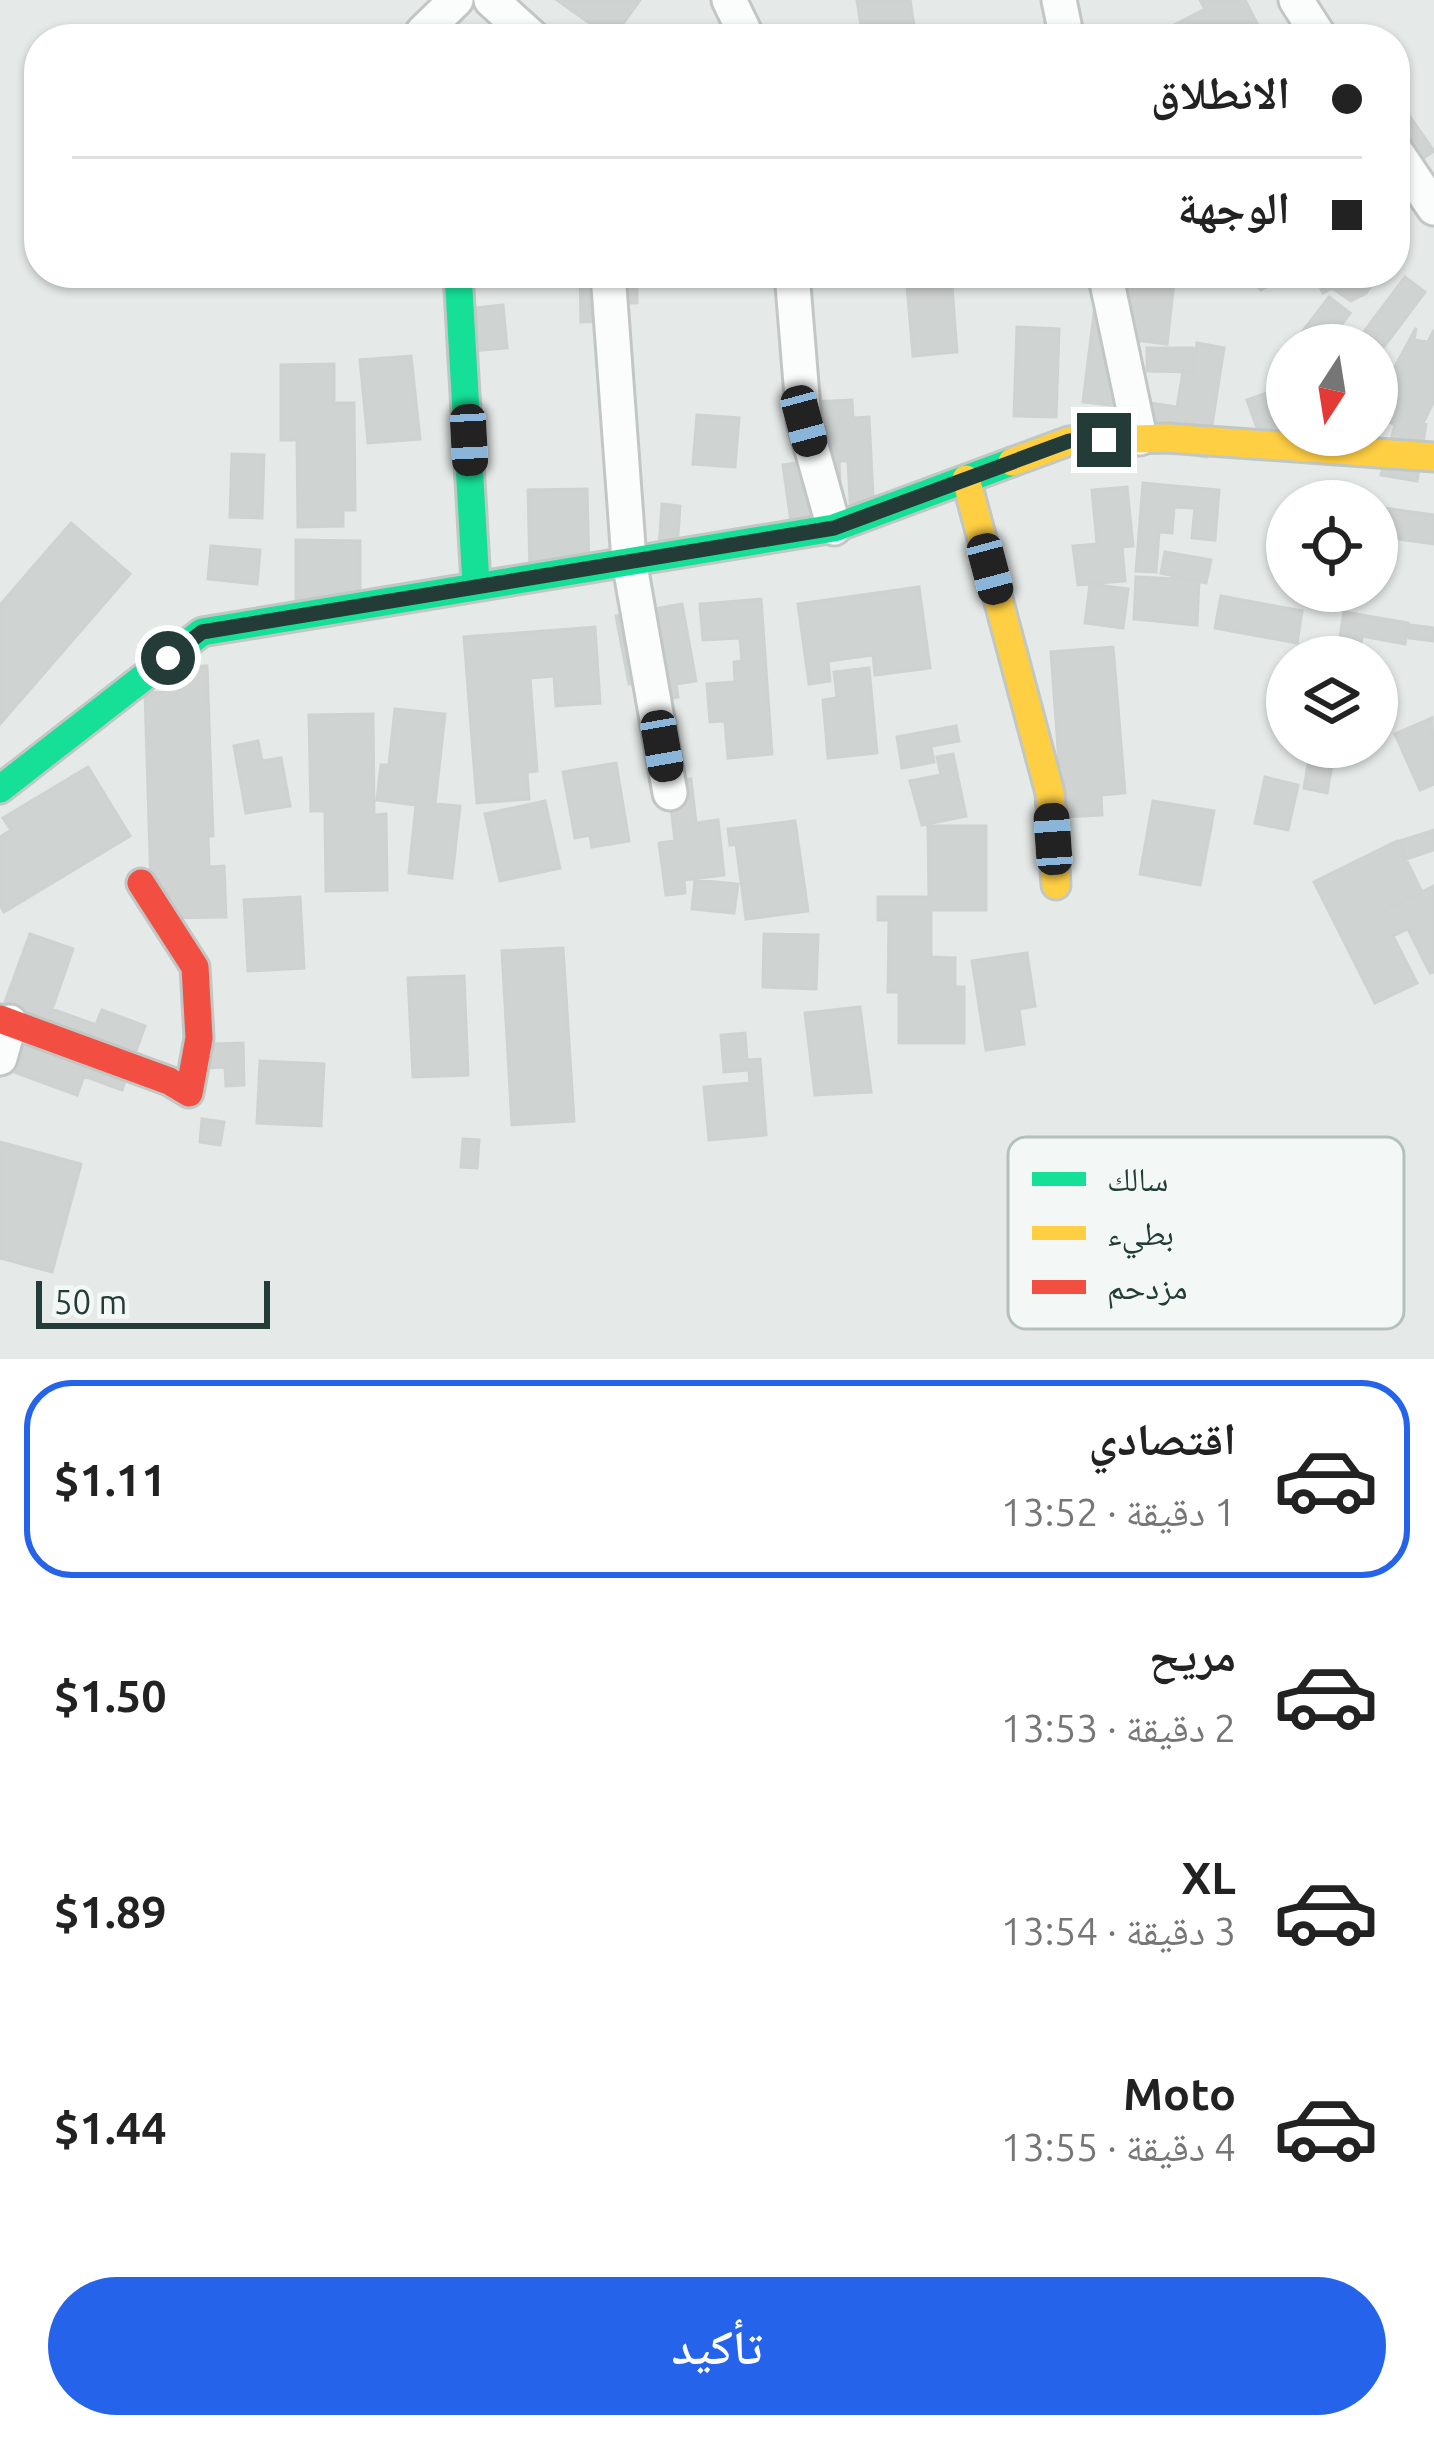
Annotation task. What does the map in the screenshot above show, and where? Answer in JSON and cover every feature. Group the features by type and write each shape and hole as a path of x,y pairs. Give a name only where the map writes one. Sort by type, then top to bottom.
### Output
{"street":[{"path":"431,24 456,0"},
{"path":"491,0 518,24"},
{"path":"1410,172 1434,208"},
{"path":"459,288 476,584"},
{"path":"609,288 629,560 670,793"},
{"path":"793,288 804,421 834,528"},
{"path":"1108,288 1140,439"},
{"path":"0,789 202,632 834,528 1069,441 1140,439 1434,457"},
{"path":"965,479 1050,793 1056,885"},
{"path":"0,1058 5,1021 169,1081 189,1093 199,1038 195,967 141,883"}],"building":[{"path":"557,0 640,0 623,24 591,24"},
{"path":"857,0 910,0 914,24 861,24"},
{"path":"1200,0 1245,0 1257,24 1176,24 1205,9"},
{"path":"1410,117 1434,151 1410,168"},
{"path":"1410,281 1425,292 1398,328 1398,324 1370,324 1397,288 1410,288"},
{"path":"580,288 637,288 637,303 619,303 619,321 581,322"},
{"path":"907,288 952,288 957,352 913,356"},
{"path":"1097,288 1173,288 1167,344 1135,340 1127,407 1083,402"},
{"path":"1332,288 1370,288 1351,301"},
{"path":"1329,297 1350,313 1342,324 1308,324"},
{"path":"503,305 507,348 448,353 477,308"},
{"path":"1017,327 1059,329 1056,417 1014,416"},
{"path":"1416,328 1414,340 1428,342 1434,330 1434,401 1423,423 1417,481 1381,475 1386,456 1398,456 1398,361"},
{"path":"1197,343 1224,348 1207,457 1143,447 1150,403 1177,407 1183,372 1193,373"},
{"path":"1147,348 1193,348 1193,372 1147,371"},
{"path":"411,356 420,439 368,443 360,360"},
{"path":"334,364 334,403 354,403 355,510 343,510 343,526 298,527 297,440 281,440 281,365"},
{"path":"1266,393 1266,441 1262,442 1247,400"},
{"path":"852,400 853,418 869,417 874,516 851,517 848,461 839,461 842,524 810,402"},
{"path":"697,415 739,418 735,467 693,464"},
{"path":"232,454 264,455 262,518 230,517"},
{"path":"810,461 819,526 792,529 783,465"},
{"path":"1143,483 1219,490 1215,540 1192,538 1195,508 1174,507 1172,533 1159,532 1156,572 1136,571"},
{"path":"1127,487 1133,546 1122,547 1125,581 1078,585 1073,546 1097,544 1092,490"},
{"path":"587,489 589,570 530,571 528,490"},
{"path":"662,504 680,506 676,563 658,562"},
{"path":"1398,510 1434,515 1434,544 1398,539"},
{"path":"71,523 130,574 0,724 0,605"},
{"path":"296,540 360,541 360,611 296,610"},
{"path":"211,546 260,550 257,584 208,579"},
{"path":"1165,552 1211,560 1206,583 1161,573"},
{"path":"1136,577 1199,580 1197,625 1134,619"},
{"path":"1090,584 1128,589 1123,628 1085,623"},
{"path":"919,587 930,668 875,675 873,655 828,661 830,681 809,684 798,604"},
{"path":"1221,596 1266,604 1266,612 1302,612 1298,636 1266,637 1215,628"},
{"path":"761,599 772,754 728,758 725,721 710,722 707,684 735,682 734,662 742,661 740,638 703,640 700,604"},
{"path":"682,604 696,681 676,684 678,697 657,701 653,680 629,684 616,616"},
{"path":"1344,612 1408,623 1405,644 1398,643 1398,636 1340,636"},
{"path":"1410,625 1434,628 1434,641 1409,638"},
{"path":"595,627 600,703 556,706 554,676 530,678 537,771 527,772 529,799 477,803 464,637"},
{"path":"1113,647 1125,793 1101,795 1102,815 1063,817 1051,652"},
{"path":"207,666 213,836 208,836 209,867 224,866 226,917 152,918 145,693 165,692 164,667"},
{"path":"869,668 877,753 828,758 823,700 837,698 834,672"},
{"path":"395,709 445,714 435,804 460,806 452,878 409,873 416,805 377,800 381,765 389,765"},
{"path":"373,714 374,815 386,814 387,890 326,891 325,811 311,811 309,715"},
{"path":"1432,718 1434,784 1420,790 1398,733"},
{"path":"956,726 959,741 931,746 934,762 902,768 897,737"},
{"path":"258,741 262,761 281,758 290,806 246,813 234,746"},
{"path":"953,754 966,816 922,825 910,781 941,775 937,757"},
{"path":"616,763 629,841 592,847 590,835 575,838 563,772"},
{"path":"88,767 130,836 4,912 0,905 0,837 11,830 3,818"},
{"path":"1307,768 1331,768 1327,793 1304,788"},
{"path":"1265,777 1298,785 1288,830 1255,823"},
{"path":"691,779 696,823 718,820 724,875 684,880 685,893 666,895 659,843 675,841 670,798 675,781"},
{"path":"545,801 560,868 500,881 485,814"},
{"path":"1153,801 1214,811 1200,885 1140,874"},
{"path":"795,821 808,911 746,919 736,844 730,845 728,829"},
{"path":"928,826 986,826 986,910 931,910 931,957 955,958 955,987 964,987 964,1043 899,1043 899,992 888,992 889,920 878,920 878,897 929,897"},
{"path":"1434,830 1434,850 1406,859 1400,841"},
{"path":"1397,841 1422,892 1434,886 1434,972 1430,973 1408,929 1393,936 1417,983 1375,1003 1314,882"},
{"path":"695,880 738,884 734,913 692,909"},
{"path":"300,897 304,968 248,971 244,900"},
{"path":"30,934 73,949 52,1009 96,1025 102,1010 145,1026 122,1090 84,1076 77,1095 0,1067 5,1002"},
{"path":"764,934 818,935 816,989 763,987"},
{"path":"563,948 574,1121 512,1125 502,951"},
{"path":"1027,953 1035,1006 1019,1009 1024,1044 986,1050 972,961"},
{"path":"464,976 468,1075 413,1077 408,978"},
{"path":"860,1007 871,1092 815,1095 805,1013"},
{"path":"745,1033 747,1060 760,1059 766,1135 709,1140 704,1087 750,1083 749,1070 724,1072 721,1035"},
{"path":"243,1043 244,1085 226,1086 225,1067 182,1069 216,1044"},
{"path":"260,1061 324,1064 321,1126 257,1123"},
{"path":"202,1119 224,1122 220,1145 200,1142"},
{"path":"463,1139 479,1140 477,1168 461,1167"},
{"path":"0,1142 81,1164 52,1272 0,1258"}],"traffic: fast":[{"path":"459,288 476,584"},
{"path":"0,789 202,632 834,528 1012,462"}],"traffic: slow":[{"path":"1012,462 1069,441 1167,438 1434,457"},
{"path":"966,479 1050,793 1056,885"}],"traffic: jam":[{"path":"0,1019 169,1081 189,1093 199,1038 195,967 141,883"}],"route":[{"path":"168,658 202,632 834,528 1069,441 1104,440"}]}
